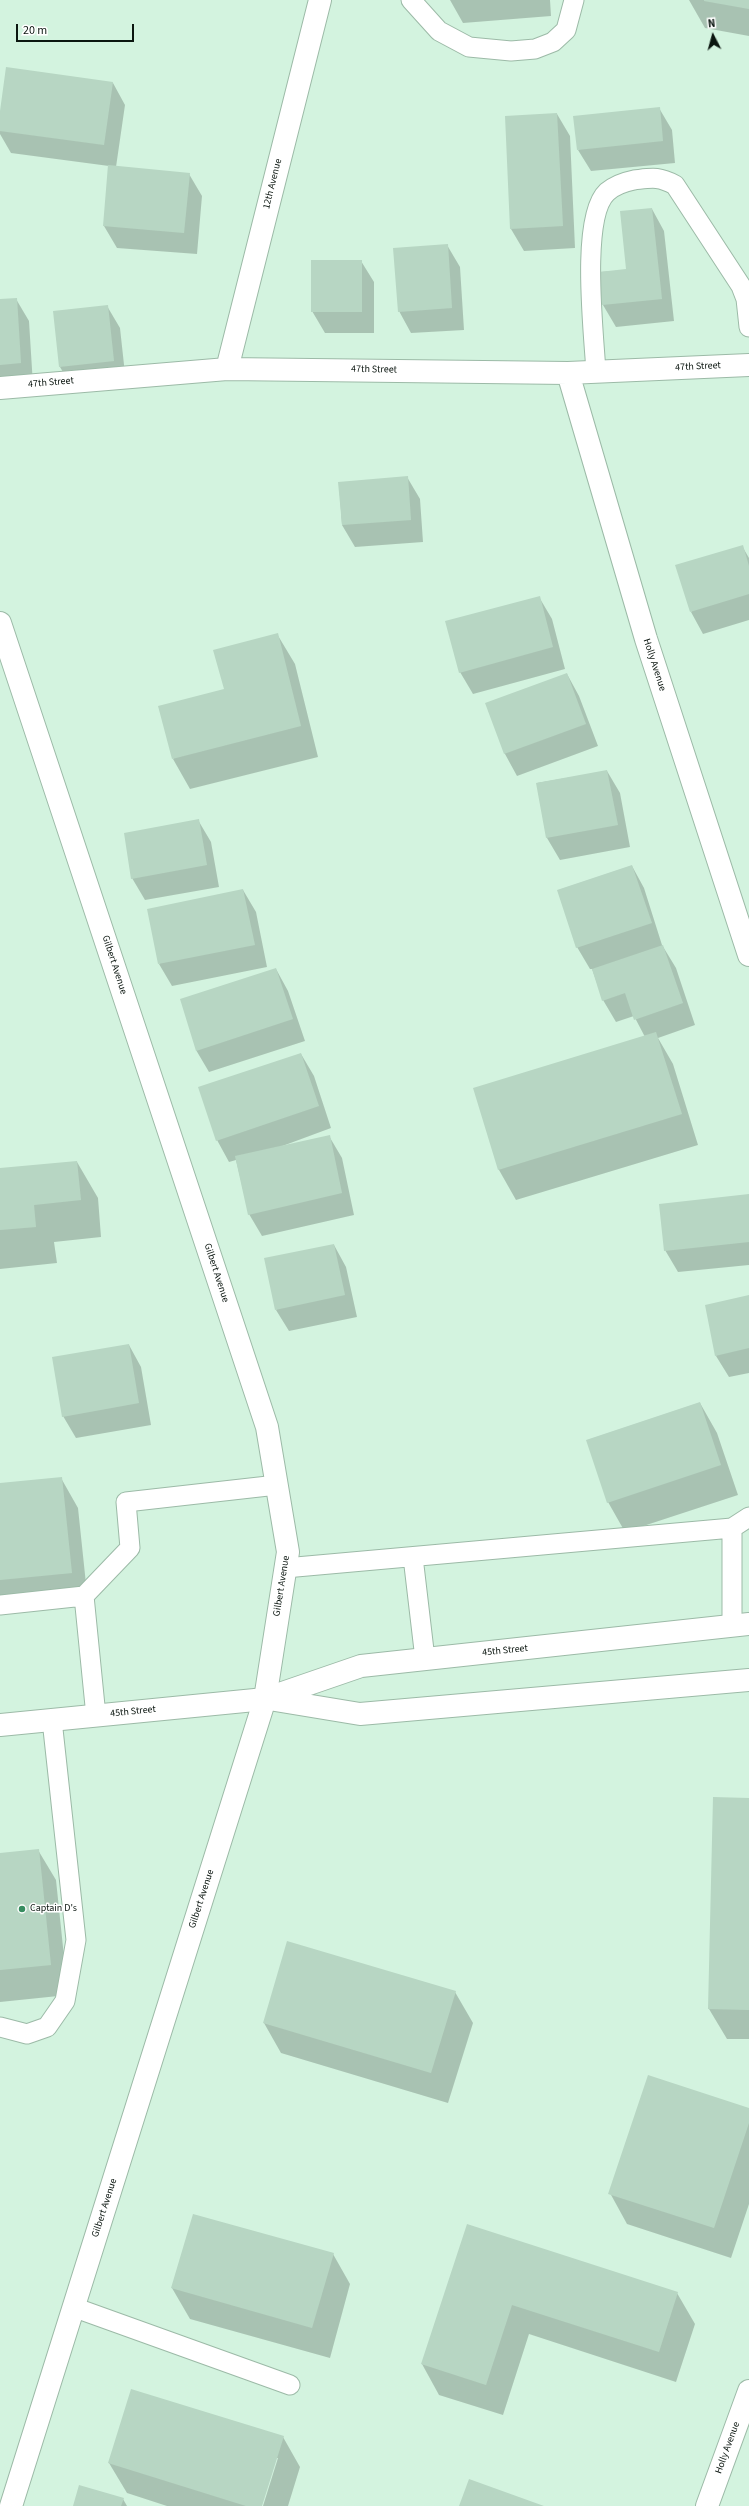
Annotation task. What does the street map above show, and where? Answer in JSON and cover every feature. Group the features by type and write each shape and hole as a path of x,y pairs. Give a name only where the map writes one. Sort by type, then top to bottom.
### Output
{"street":[{"name":"12th Avenue","path":"227,369 320,0"},
{"name":"47th Street","path":"0,388 227,369 568,373 749,365"},
{"name":"Holly Avenue","path":"568,373 646,638 749,955"},
{"name":"Gilbert Avenue","path":"0,623 268,1427 288,1552 265,1699 11,2506"},
{"name":"45th Street","path":"0,1725 265,1699 361,1666 741,1625"},
{"name":"45th Street","path":"265,1699 360,1714 746,1681"},
{"name":"Holly Avenue","path":"707,2506 749,2391"}],"lane":[{"path":"411,0 439,31 469,47 511,51 535,49 553,42 566,30 574,0"},
{"path":"596,372 590,255 598,208 606,193 622,182 660,177 675,185 741,286 746,299 749,327"},
{"path":"0,1605 84,1596 130,1548 126,1502 277,1485"},
{"path":"285,1568 732,1528 749,1517"},
{"path":"732,1528 741,1625"},
{"path":"413,1557 426,1660"},
{"path":"84,1596 96,1716"},
{"path":"0,2027 27,2034 47,2027 65,2001 76,1940 52,1720"},
{"path":"73,2307 290,2385"}],"building":[{"path":"749,0 749,9 704,1"},
{"path":"6,67 113,82 104,145 0,131 0,111"},
{"path":"660,107 663,141 577,150 573,116"},
{"path":"557,113 563,226 510,229 505,116"},
{"path":"108,165 190,173 184,233 103,226"},
{"path":"652,208 662,299 602,305 599,272 626,269 620,211"},
{"path":"448,244 452,308 398,312 393,248"},
{"path":"311,260 362,260 362,312 311,312"},
{"path":"17,298 21,363 0,365 0,299"},
{"path":"108,305 114,361 59,367 53,311"},
{"path":"408,476 411,520 342,525 338,482"},
{"path":"743,545 749,566 749,594 690,612 675,565"},
{"path":"540,596 553,647 459,673 445,621"},
{"path":"278,633 301,726 172,759 158,706 224,689 213,650"},
{"path":"567,673 586,724 504,754 485,703"},
{"path":"607,770 618,825 546,838 536,783"},
{"path":"199,819 207,865 131,879 124,833"},
{"path":"632,865 652,923 576,948 557,890"},
{"path":"243,889 255,945 158,964 147,909"},
{"path":"663,945 683,1003 634,1020 625,993 602,1001 592,969"},
{"path":"276,968 293,1019 196,1051 180,999"},
{"path":"656,1032 682,1114 498,1170 473,1088"},
{"path":"301,1053 319,1106 216,1141 198,1087"},
{"path":"330,1135 342,1193 248,1215 235,1156"},
{"path":"77,1161 81,1200 34,1205 36,1227 0,1230 0,1168"},
{"path":"749,1194 749,1242 664,1251 659,1204"},
{"path":"334,1244 345,1295 275,1310 264,1258"},
{"path":"749,1295 749,1348 715,1356 705,1305"},
{"path":"129,1344 139,1403 62,1417 52,1357"},
{"path":"700,1402 721,1465 607,1503 586,1440"},
{"path":"62,1477 72,1573 0,1580 0,1483"},
{"path":"713,1797 749,1798 749,2010 708,2009"},
{"name":"Captain D's","path":"39,1849 51,1965 0,1970 0,1853"},
{"path":"287,1941 456,1991 431,2073 263,2023"},
{"path":"648,2075 749,2108 749,2123 714,2228 608,2194"},
{"path":"193,2214 334,2253 312,2328 171,2288"},
{"path":"467,2224 678,2292 659,2352 512,2305 486,2385 421,2364"},
{"path":"131,2389 284,2436 262,2506 246,2506 108,2463"},
{"path":"469,2479 544,2506 459,2506"},
{"path":"79,2485 124,2498 121,2506 73,2506"}],"place":[{"name":"Captain D's","path":"22,1909"}]}
